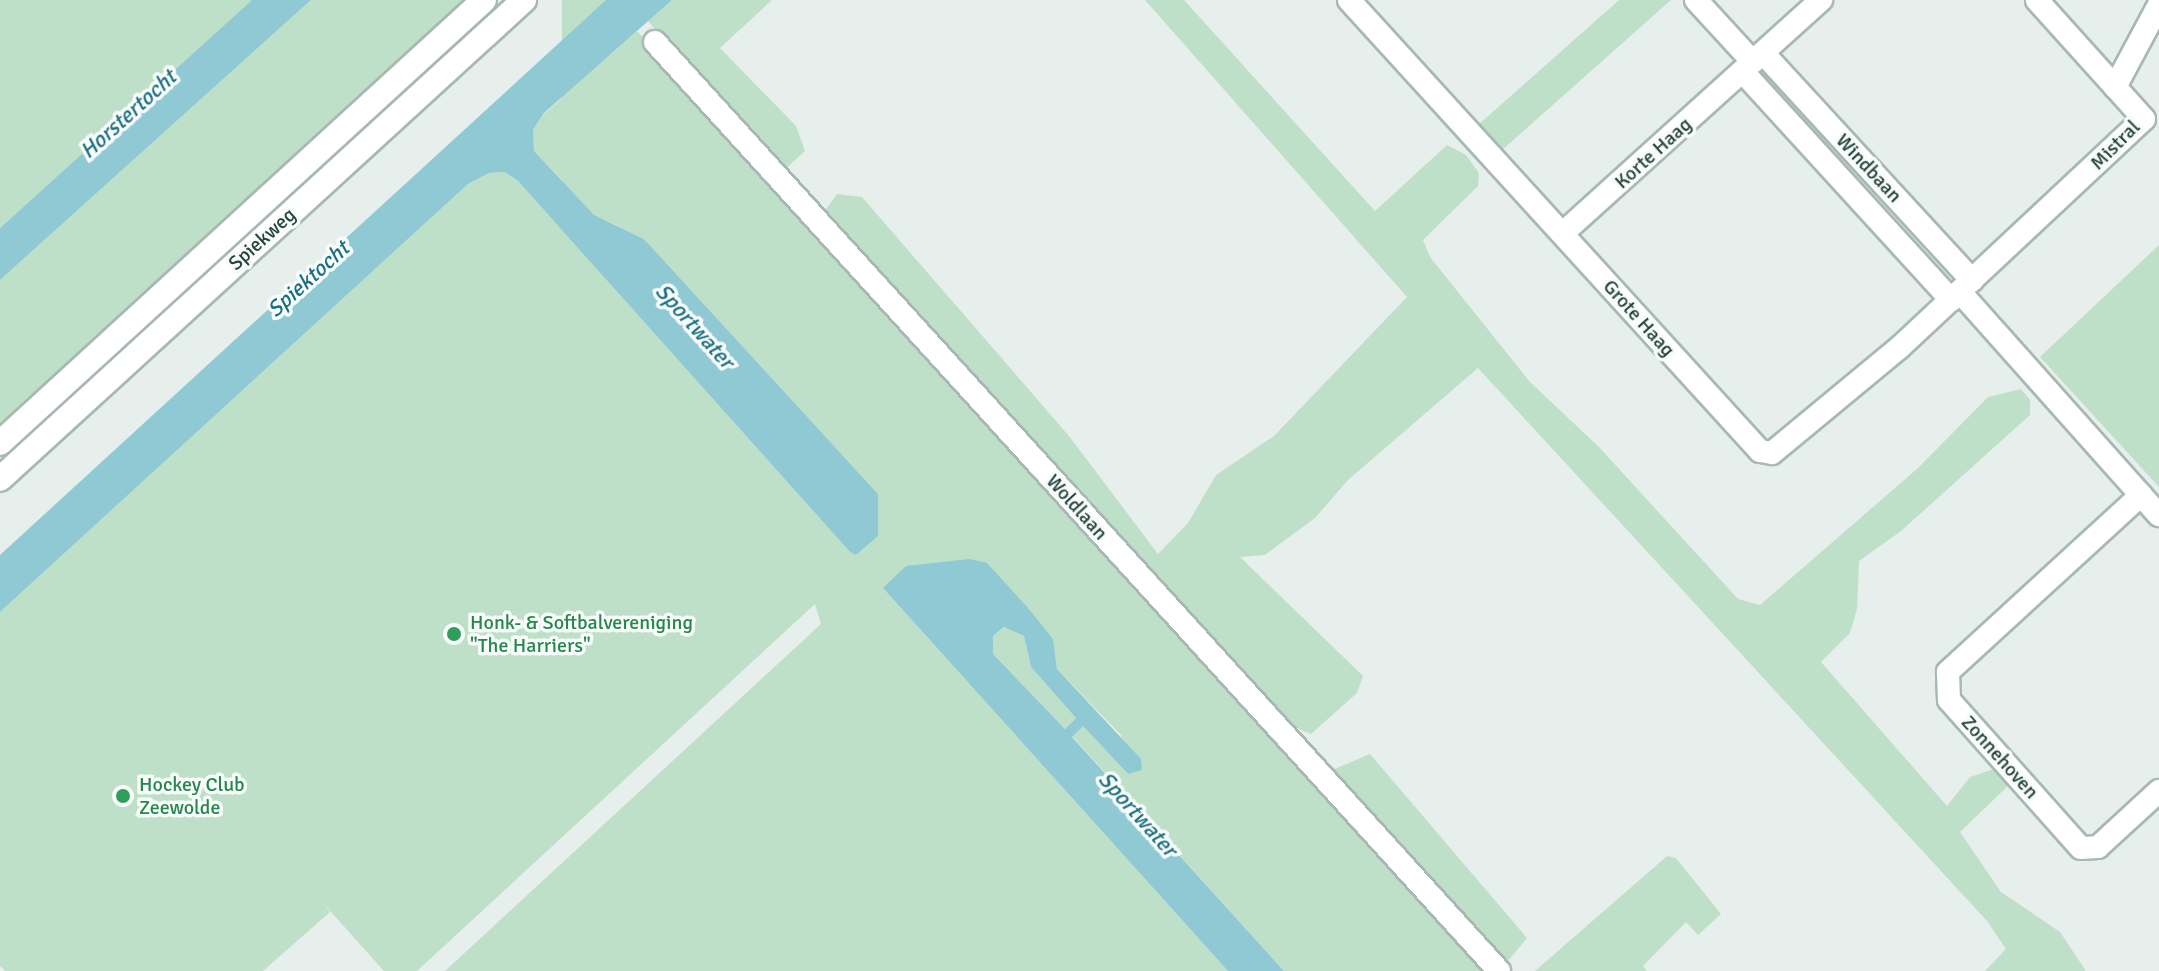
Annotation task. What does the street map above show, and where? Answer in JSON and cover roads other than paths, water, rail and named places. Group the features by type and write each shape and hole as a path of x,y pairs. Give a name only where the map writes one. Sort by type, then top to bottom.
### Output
{"main road":[{"name":"Spiekweg","path":"0,443 484,0"},
{"name":"Spiekweg","path":"0,479 524,0"}],"street":[{"name":"Grote Haag","path":"1349,0 1760,451 1785,448 1961,290"},
{"name":"Windbaan","path":"1696,0 1961,290 2159,515"},
{"name":"Korte Haag","path":"1563,233 1821,0"},
{"name":"Mistral","path":"1961,290 2144,119 2037,0"},
{"path":"2115,87 2159,5"},
{"name":"Woldlaan","path":"655,42 1499,971"},
{"name":"Zonnehoven","path":"2141,495 1948,672 1949,700 2081,848 2098,847 2159,791"}],"water":[{"name":"Horstertocht","path":"252,0 311,0 0,280 0,228"},
{"path":"606,0 672,0 544,113 533,130 534,151 594,215 644,239 878,494 878,536 856,555 850,552 518,181 505,172 489,173 468,184 0,612 0,555"},
{"name":"Sportwater","path":"969,559 987,563 1053,639 1057,669 1141,759 1142,770 1128,774 1083,726 1072,737 1284,971 1228,971 883,588 906,566","holes":["1004,627 1024,636 1031,667 1076,718 1065,729 993,654 993,636"]}],"place":[{"name":"Honk- & Softbalvereniging \"The Harriers\"","path":"454,634"},
{"name":"Hockey Club Zeewolde","path":"123,796"}],"water label":[{"name":"Spiektocht","path":"308,279"}]}
